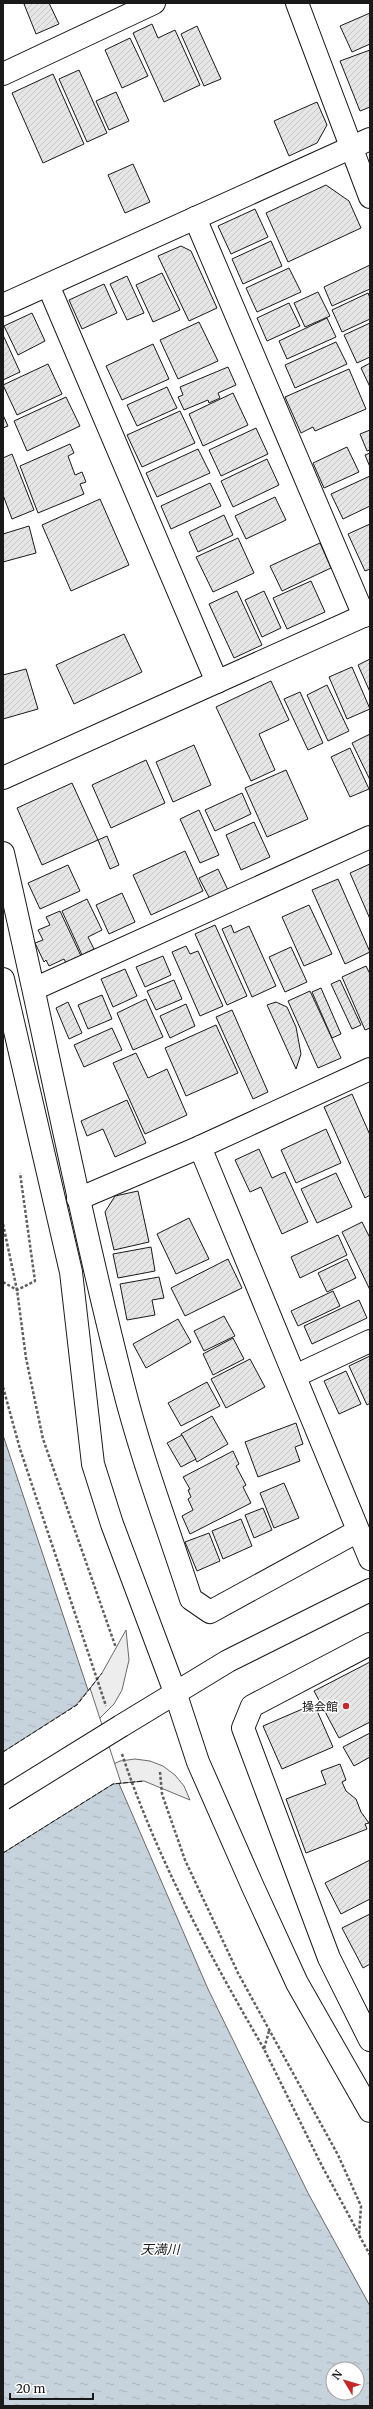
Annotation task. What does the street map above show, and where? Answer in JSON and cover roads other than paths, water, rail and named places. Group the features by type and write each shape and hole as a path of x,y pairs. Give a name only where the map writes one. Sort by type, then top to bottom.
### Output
{"street":[{"path":"3,74 154,3"},
{"path":"297,3 360,143 370,197"},
{"path":"3,305 360,143"},
{"path":"3,778 367,615 195,218"},
{"path":"48,285 216,682"},
{"path":"34,989 370,837"},
{"path":"3,853 34,989 78,1199 123,1387 191,1599 210,1612 358,1531"},
{"path":"3,979 71,1272 93,1464 112,1524 175,1692 198,1762 294,1976 370,2112"},
{"path":"78,1199 200,1147 370,1068"},
{"path":"200,1147 370,1559"},
{"path":"295,1376 370,1341"},
{"path":"3,1799 175,1692 228,1661 370,1590"},
{"path":"370,1644 252,1706 243,1728 329,1958 370,2040"}],"water":[{"name":"天満川","path":"3,1435 120,1786 208,1989 308,2193 370,2306 370,2406 3,2406"}],"place":[{"name":"操会館","path":"346,1706"}]}
